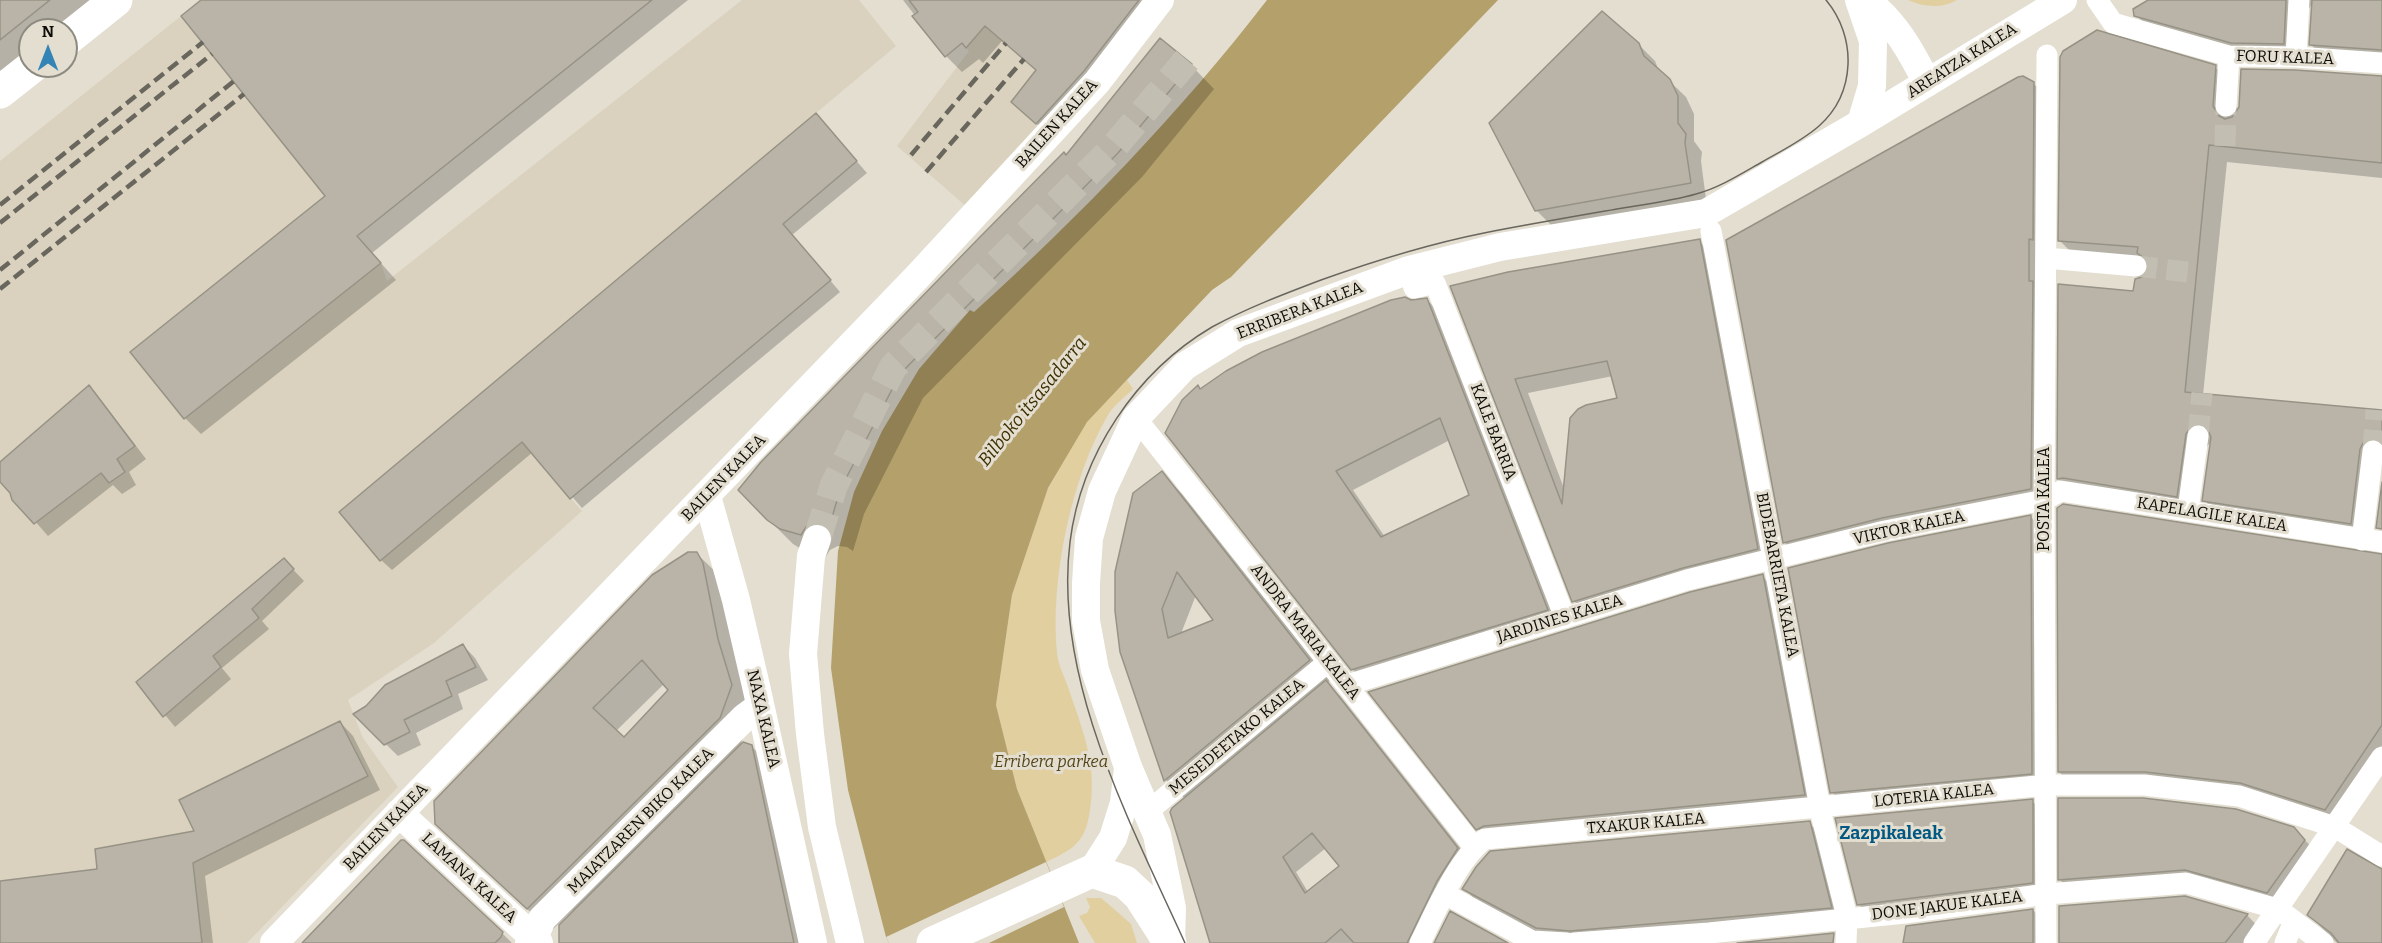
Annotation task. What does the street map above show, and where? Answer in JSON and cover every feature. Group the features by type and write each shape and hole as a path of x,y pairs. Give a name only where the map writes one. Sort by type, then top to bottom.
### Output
{"street":[{"path":"78,30 116,0"},
{"name":"BAILEN KALEA","path":"274,943 917,277 1097,82 1160,0"},
{"path":"1859,0 1874,40 1872,86 1861,123"},
{"path":"1866,0 1882,12 1904,40 1927,83"},
{"name":"AREATZA KALEA","path":"1709,222 1861,123 2063,0"},
{"name":"FORU KALEA","path":"2097,0 2113,22 2229,56 2296,57 2382,63"},
{"path":"2296,57 2299,0"},
{"name":"POSTA KALEA","path":"2046,943 2044,500 2047,55"},
{"path":"2226,106 2229,56"},
{"path":"0,92 18,78"},
{"name":"ERRIBERA KALEA","path":"1170,943 1172,908 1156,835 1128,767 1095,670 1086,621 1089,538 1102,491 1136,418 1185,366 1238,333 1409,270 1500,247 1709,222"},
{"name":"BIDEBARRIETA KALEA","path":"1709,222 1821,808 1847,917 1846,943"},
{"path":"2046,258 2136,266"},
{"name":"KALE BARRIA","path":"1409,270 1414,288 1435,283 1565,618"},
{"name":"ANDRA MARIA KALEA","path":"1136,418 1474,847"},
{"path":"2188,510 2198,436"},
{"path":"2372,541 2375,459"},
{"name":"KAPELAGILE KALEA","path":"2044,500 2061,491 2372,541"},
{"name":"NAXA KALEA","path":"707,496 736,600 813,943"},
{"name":"VIKTOR KALEA","path":"1774,560 1885,531 2044,500"},
{"path":"817,539 811,556 803,654 822,827 849,943"},
{"name":"JARDINES KALEA","path":"1347,685 1687,580 1774,560"},
{"name":"MESEDEETAKO KALEA","path":"1146,813 1328,662"},
{"name":"MAIATZAREN BIKO KALEA","path":"534,941 542,919 745,717 760,706"},
{"path":"2254,943 2286,915 2335,827 2382,757"},
{"name":"ERRIBERA KALEA","path":"1128,767 1124,803 1113,838 1092,871 1125,882 1140,896 1170,943"},
{"name":"LOTERIA KALEA","path":"1821,808 2047,785 2144,785 2239,796 2335,827 2382,856"},
{"name":"TXAKUR KALEA","path":"1474,847 1485,839 1821,808"},
{"name":"LAMANA KALEA","path":"399,813 534,941"},
{"path":"1420,943 1445,894 1474,847"},
{"path":"933,943 1092,871"},
{"name":"DONE JAKUE KALEA","path":"1574,943 1706,938 1847,917 1905,913 2047,894 2186,883 2286,915"},
{"path":"1445,894 1532,941 1567,943"},
{"path":"2285,943 2286,915"},
{"path":"2286,915 2323,943"}],"shaded area":[{"path":"742,0 859,0 896,46 340,512 380,561 522,442 582,511 434,643 348,700 363,738 398,787 247,943 0,943 0,161 181,16 325,196 131,352 184,419 381,263 387,281"},
{"path":"986,26 1037,70 1011,102 1042,130 968,208 897,146 969,51 966,48"}],"green space":[{"path":"1908,0 1957,0 1945,5 1933,6"},
{"name":"Erribera parkea","path":"1127,380 1133,389 1116,404 1108,415 1083,468 1060,562 1056,624 1057,653 1086,743 1092,787 1089,815 1084,833 1074,846 1046,862 1017,789 996,705 1012,595 1046,492 1086,422"},
{"path":"1086,898 1101,898 1131,924 1137,943 1095,943 1079,916 1087,913 1090,907"}],"water":[{"name":"Bilboko itsasadarra","path":"1267,0 1498,0 1231,277 1212,290 1087,422 1048,488 1012,595 996,705 1017,789 1079,943 889,943 848,790 831,668 838,551 854,492 882,431 919,369 970,310 974,312 1013,276 1128,162 1199,83"}],"pier":[{"path":"1046,862 1064,907 989,943 889,943 886,937"}],"building":[{"path":"0,0 50,0 28,18 18,18 18,26 0,40"},
{"path":"201,0 652,0 357,236 381,263 184,419 130,352 325,196 181,16"},
{"path":"909,0 1139,0 1084,71 1036,124 1011,102 1036,70 985,26 966,48 962,43 945,57 912,16 918,12"},
{"path":"2148,0 2286,0 2284,44 2231,43 2134,16 2133,9"},
{"path":"2312,0 2382,0 2382,50 2309,45"},
{"path":"1602,11 1639,43 1644,56 1670,79 1678,96 1678,123 1686,134 1685,143 1691,183 1535,211 1489,123"},
{"path":"2097,30 2216,65 2213,106 2219,116 2225,119 2232,117 2239,107 2241,69 2382,76 2382,163 2209,145 2185,392 2382,410 2382,442 2375,438 2369,439 2360,449 2351,524 2202,501 2211,437 2206,426 2200,424 2193,424 2186,434 2177,497 2063,478 2057,479 2058,284 2133,291 2135,279 2142,277 2149,268 2147,260 2137,253 2138,247 2058,241 2060,57 2063,51"},
{"path":"1160,38 1192,64 1118,153 900,374 840,490 829,528 822,523 813,523 806,527 801,535 780,529 767,520 738,490 761,462 979,238 1064,152 1066,155"},
{"path":"2023,76 2034,82 2033,240 2029,239 2029,281 2033,281 2031,489 1882,518 1783,543 1726,240"},
{"path":"816,113 857,161 783,224 831,280 570,499 522,442 380,561 339,512"},
{"path":"1700,239 1758,549 1683,568 1572,602 1450,286 1508,272","holes":["1607,361 1617,398 1586,405 1578,409 1570,418 1562,504 1515,379"]},
{"path":"1405,297 1411,300 1427,298 1548,610 1351,670 1165,433 1182,400 1198,385 1200,389 1226,371 1262,352 1391,300","holes":["1440,418 1469,495 1381,537 1336,471"]},
{"path":"89,385 135,446 117,459 125,472 109,483 101,473 34,524 12,500 10,493 0,482 0,462"},
{"path":"1162,471 1310,660 1164,781 1120,652 1115,611 1115,572 1133,493","holes":["1177,572 1213,620 1168,638 1162,609"]},
{"path":"2382,482 2382,529 2376,528"},
{"path":"2063,504 2382,554 2382,725 2325,810 2240,783 2145,772 2058,772 2057,508"},
{"path":"2031,515 2032,774 1830,793 1788,568 1888,543"},
{"path":"688,552 697,552 703,563 718,639 732,685 720,718 527,909 435,824 434,801 652,575","holes":["642,660 668,690 624,737 593,708"]},
{"path":"284,558 294,569 252,609 259,618 213,656 221,667 163,717 136,682"},
{"path":"1763,574 1805,795 1484,826 1476,830 1368,692 1690,592"},
{"path":"463,644 476,667 446,681 452,696 404,720 410,732 384,745 353,714 366,706 385,685"},
{"path":"1326,680 1458,848 1437,881 1407,943 1354,943 1341,929 1325,943 1210,943 1170,812","holes":["1312,833 1339,866 1305,893 1283,857"]},
{"path":"340,721 368,776 193,863 202,943 0,943 0,881 97,869 95,849 194,831 179,800"},
{"path":"743,742 752,745 794,943 559,943 559,925"},
{"path":"2058,798 2143,798 2236,809 2294,827 2305,840 2267,893 2185,870 2058,880"},
{"path":"2033,799 2033,883 1857,905 1835,818"},
{"path":"1810,821 1832,908 1570,931 1536,928 1462,889 1490,851"},
{"path":"401,840 404,840 503,932 501,937 495,943 302,943"},
{"path":"2347,849 2382,869 2382,943 2339,943 2331,933 2307,915"},
{"path":"2185,896 2248,914 2225,943 2059,943 2059,906"},
{"path":"2033,909 2033,943 1903,943 1906,926"},
{"path":"1450,911 1490,933 1508,943 1434,943"},
{"path":"1834,933 1833,943 1737,943"}],"tunnel":[{"path":"817,539 834,485 893,367 1113,148 1187,60"},
{"path":"2225,146 2226,106"},
{"path":"2136,266 2196,273"},
{"path":"2198,436 2202,393"},
{"path":"2373,451 2376,410"}],"tram line":[{"path":"1185,943 1141,849 1100,748 1084,697 1073,645 1068,594 1070,542 1076,509 1086,478 1117,418 1159,367 1185,346 1225,320 1279,296 1361,266 1463,237 1696,194 1730,180 1791,146 1819,126 1831,113 1846,81 1847,47 1836,15 1826,0"}],"railway":[{"path":"0,205 203,42"},
{"path":"911,155 1006,43"},
{"path":"0,223 212,54"},
{"path":"926,172 1024,59"},
{"path":"0,270 234,81"},
{"path":"0,289 244,94"}],"district":[{"name":"Zazpikaleak","path":"1891,834"}]}
